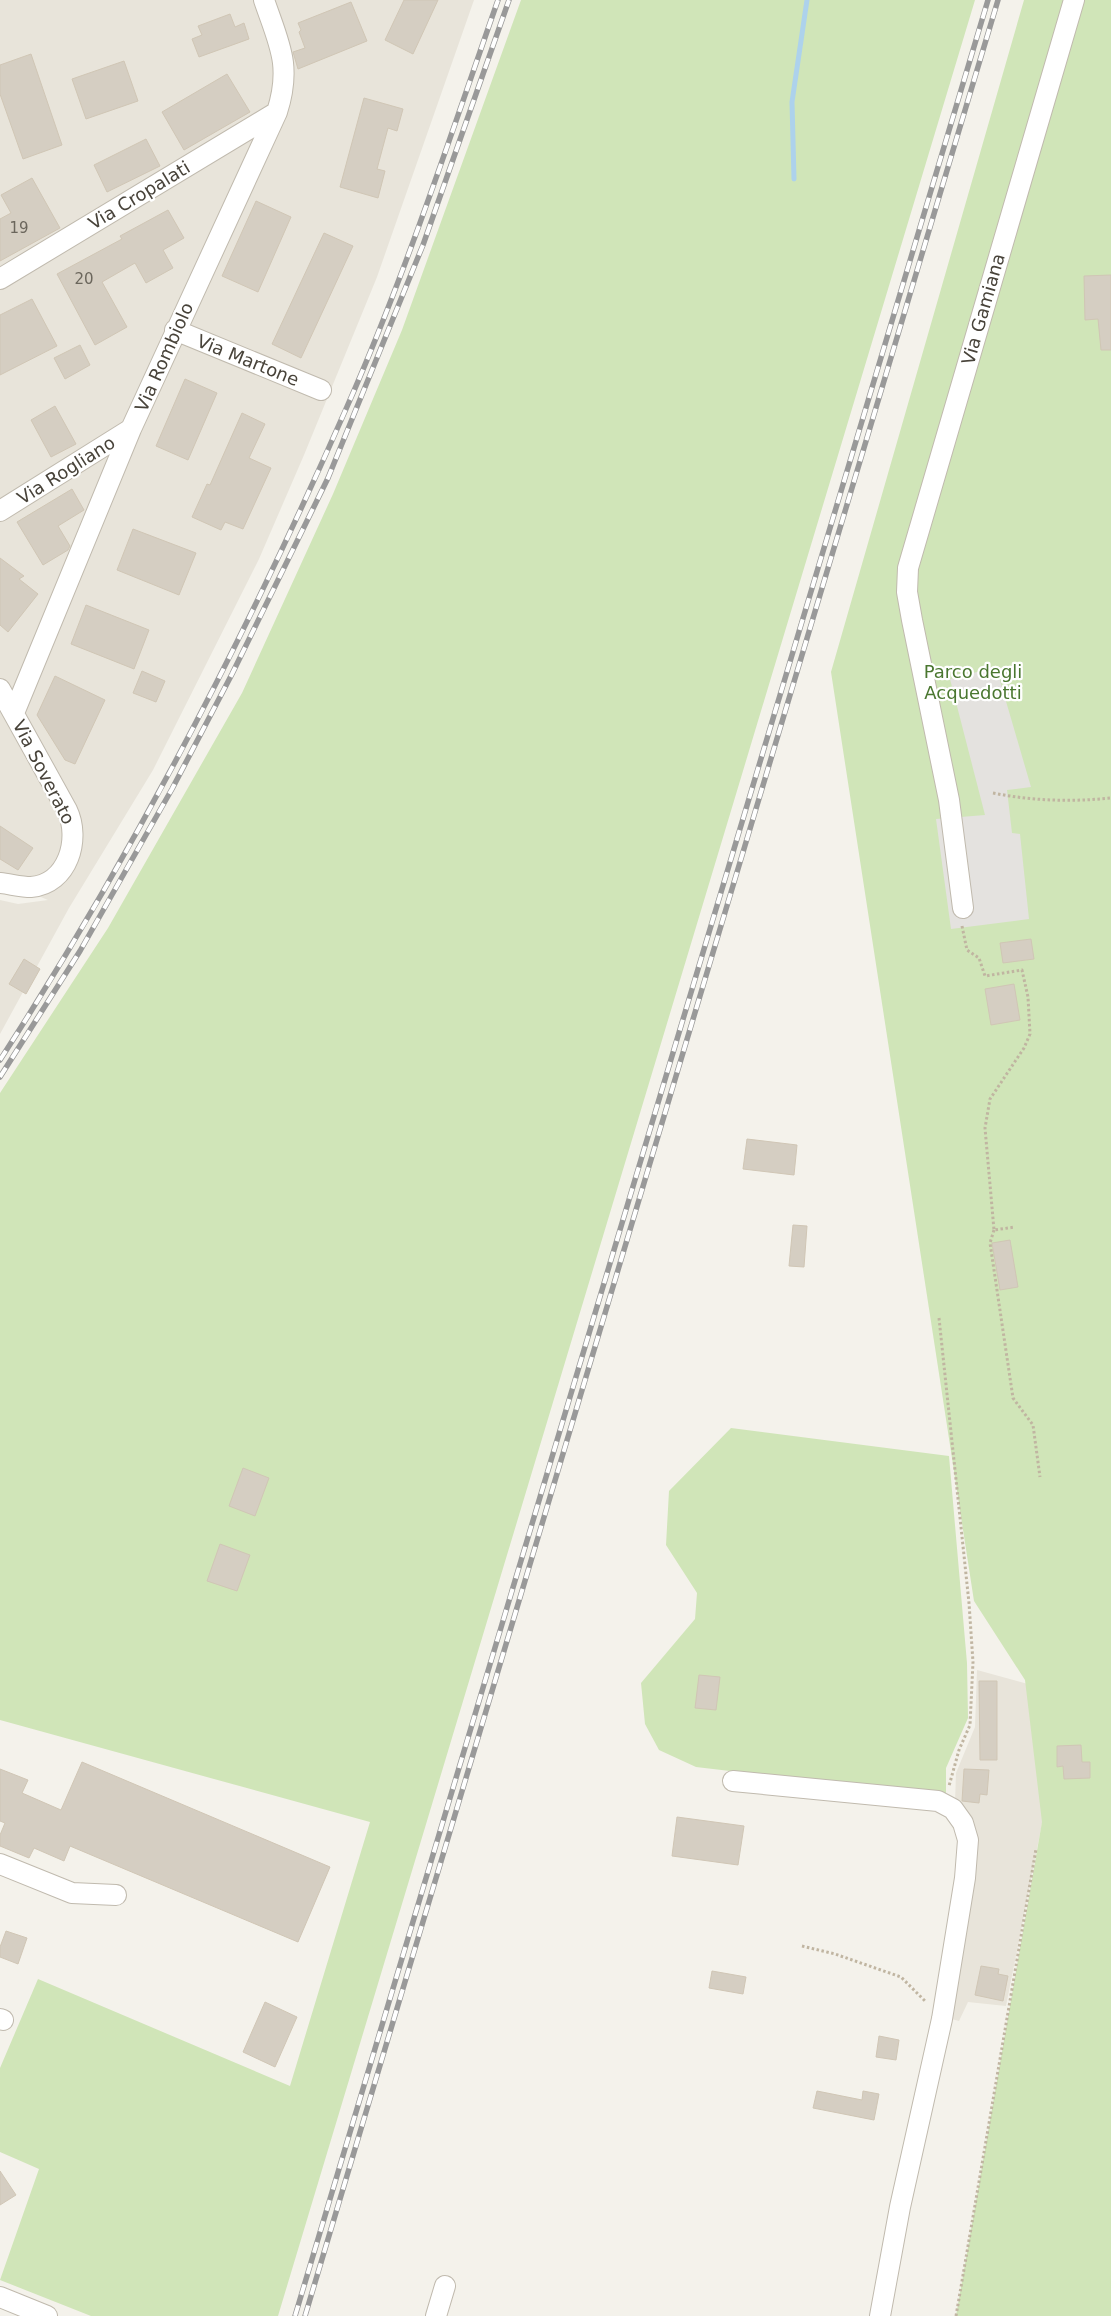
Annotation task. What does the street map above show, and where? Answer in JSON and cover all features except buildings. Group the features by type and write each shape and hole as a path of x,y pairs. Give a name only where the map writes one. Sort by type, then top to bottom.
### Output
{"street":[{"name":"Via Rombiolo","path":"14,713 131,429 277,112 283,93 285,71 264,0"},
{"name":"Via Gamiana","path":"963,908 949,800 907,592 908,568 1074,0"},
{"name":"Via Cropalati","path":"0,279 277,112"},
{"name":"Via Martone","path":"175,330 321,390"},
{"name":"Via Rogliano","path":"0,511 131,429"},
{"name":"Via Soverato","path":"0,689 71,818 74,842 69,858 56,876 44,883 32,887 0,883"},
{"path":"733,1781 938,1802 953,1809 963,1822 968,1840 965,1878 942,2018 900,2207 880,2316"},
{"path":"0,1864 72,1893 116,1894"},
{"path":"436,2316 445,2286"},
{"path":"0,2297 47,2316"}],"path":[{"path":"993,793 1018,798 1066,801 1111,798"},
{"path":"963,908 962,932 967,950 979,958 985,976 1022,970 1028,997 1030,1034 1024,1048 990,1099 985,1128 994,1230 990,1243 1013,1398 1033,1425 1040,1478"},
{"path":"994,1230 1015,1227"},
{"path":"939,1318 969,1603 973,1662 970,1725 959,1750 949,1784 953,1809"},
{"path":"956,2316 1036,1850"},
{"path":"802,1946 835,1954 901,1977 942,2018"}],"shaded area":[{"path":"0,0 474,0 377,277 259,559 153,770 69,908 0,1034 0,900 18,904 48,900 0,880"},
{"path":"996,667 1031,787 1007,790 1012,833 1020,834 1029,919 951,929 936,819 985,815 950,679"},
{"path":"977,1670 1098,1703 1048,1793 1006,2006 968,2002 959,2021 945,2017 970,1826 955,1803 956,1773 975,1727"}],"green space":[{"path":"521,0 975,0 278,2316 91,2316 0,2280 39,2169 0,2152 0,2068 38,1979 290,2086 370,1822 0,1720 0,1093 108,928 242,693 333,494 402,330"},
{"name":"Parco degli Acquedotti","path":"1024,0 1111,0 1111,2316 956,2316 1042,1822 1025,1680 974,1601 831,672"},
{"path":"731,1428 949,1456 967,1663 968,1718 946,1768 946,1796 696,1767 659,1750 645,1724 641,1683 695,1619 697,1593 666,1545 669,1491"}],"waterway":[{"path":"794,179 792,102 807,0"}],"railway":[{"path":"0,1060 97,903 186,741 269,577 368,359 426,206 498,0"},
{"path":"0,1077 80,951 172,789 232,674 328,478 423,245 509,0"},
{"path":"295,2316 988,0"},
{"path":"305,2316 998,0"}]}
